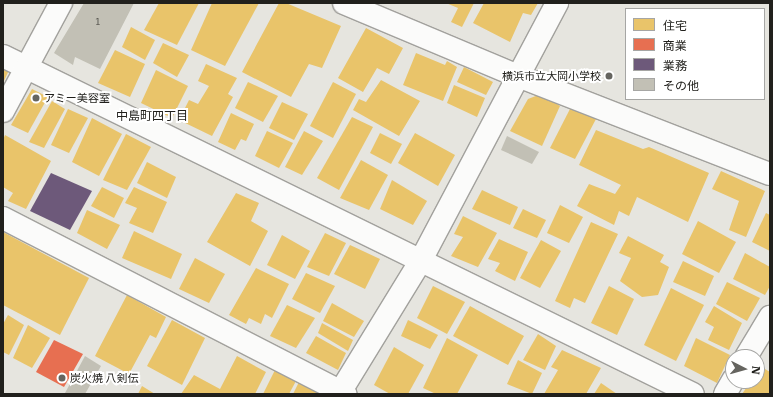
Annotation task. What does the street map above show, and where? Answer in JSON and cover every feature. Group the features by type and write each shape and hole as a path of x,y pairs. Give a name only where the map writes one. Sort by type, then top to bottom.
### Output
{"street":[{"path":"3,111 61,3"},
{"path":"344,3 518,76 770,174"},
{"path":"3,218 341,393 421,260 557,3"},
{"path":"3,56 693,394"},
{"path":"751,349 770,317"}],"building: 住宅":[{"path":"159,3 199,3 177,45 144,30"},
{"path":"212,3 259,3 225,66 191,50"},
{"path":"279,3 286,3 341,26 322,68 309,64 291,97 242,72"},
{"path":"446,3 474,3 462,27 451,22 458,8"},
{"path":"484,3 538,3 531,15 523,13 510,42 473,23"},
{"path":"131,27 155,40 145,60 122,47"},
{"path":"366,28 403,48 389,74 377,68 363,92 338,78"},
{"path":"163,43 189,55 177,77 153,63"},
{"path":"115,50 145,64 130,97 98,83"},
{"path":"416,53 445,65 447,61 457,67 443,101 403,85"},
{"path":"3,64 10,68 3,83"},
{"path":"206,64 237,78 228,94 233,97 212,136 179,120 189,100 198,104 209,86 198,81"},
{"path":"464,67 493,82 486,95 457,82"},
{"path":"156,70 188,86 172,118 141,103"},
{"path":"381,80 420,101 399,136 353,110 359,99 366,102"},
{"path":"248,82 278,96 263,122 235,108"},
{"path":"333,82 356,94 333,138 310,126"},
{"path":"454,85 485,98 477,117 447,103"},
{"path":"32,89 48,97 28,133 11,125"},
{"path":"541,94 560,106 542,146 510,131 528,99"},
{"path":"52,101 65,109 44,148 29,142"},
{"path":"282,102 308,114 294,140 269,128"},
{"path":"571,107 596,119 575,159 550,148"},
{"path":"68,109 88,118 69,153 51,145"},
{"path":"231,113 254,124 246,141 241,139 235,150 218,142"},
{"path":"352,117 373,127 339,190 317,178"},
{"path":"92,118 122,134 99,176 72,162"},
{"path":"596,130 643,149 649,147 709,173 688,222 637,197 629,216 619,211 614,225 577,206 589,184 615,194 621,185 579,165"},
{"path":"267,131 293,143 279,168 255,156"},
{"path":"304,131 323,141 302,175 285,167"},
{"path":"380,133 402,144 391,164 370,153"},
{"path":"415,133 455,155 438,186 398,163"},
{"path":"126,134 151,147 127,190 103,180"},
{"path":"5,135 51,161 26,209 8,201 13,193 3,187 3,140"},
{"path":"361,160 388,175 369,210 340,198"},
{"path":"147,162 176,177 167,198 137,183"},
{"path":"721,171 765,191 746,237 729,230 739,201 712,189"},
{"path":"392,180 427,201 413,225 380,209"},
{"path":"102,187 124,198 114,218 91,206"},
{"path":"134,187 167,202 153,233 129,223 137,208 125,203"},
{"path":"482,190 518,207 510,225 472,209"},
{"path":"236,193 259,203 251,221 268,231 250,266 207,242"},
{"path":"560,205 583,217 569,243 547,233"},
{"path":"523,209 546,220 537,238 513,228"},
{"path":"87,210 120,225 107,249 77,233"},
{"path":"766,213 770,215 770,251 752,242"},
{"path":"463,216 497,233 478,267 451,256 463,237 454,234"},
{"path":"698,221 736,242 719,273 682,254"},
{"path":"591,222 618,234 585,303 574,298 570,308 555,301"},
{"path":"134,231 182,254 171,279 122,258"},
{"path":"3,232 89,278 60,335 3,305"},
{"path":"325,233 346,243 329,276 307,267"},
{"path":"282,235 310,251 295,279 267,265"},
{"path":"628,236 664,255 660,262 669,267 658,295 642,297 620,281 631,258 619,253"},
{"path":"499,239 528,252 515,281 495,271 500,263 488,259"},
{"path":"541,240 561,251 540,288 520,278"},
{"path":"350,245 380,259 365,289 334,274"},
{"path":"745,253 770,267 770,286 765,295 733,279"},
{"path":"195,258 225,274 209,303 179,289"},
{"path":"683,261 714,276 705,296 673,282"},
{"path":"256,268 289,284 272,318 265,314 261,324 249,318 246,324 229,315"},
{"path":"306,273 335,286 320,313 292,299"},
{"path":"727,282 760,298 747,321 716,304"},
{"path":"433,286 465,302 447,334 417,318"},
{"path":"609,286 634,299 617,335 591,323"},
{"path":"671,288 704,305 676,361 644,345"},
{"path":"127,295 166,317 156,338 150,335 129,374 95,356"},
{"path":"332,303 364,321 354,337 323,321"},
{"path":"287,305 315,318 296,348 270,336"},
{"path":"470,306 524,336 508,365 453,336"},
{"path":"714,306 742,323 729,349 727,349 708,340 714,327 705,322"},
{"path":"8,315 24,325 9,355 3,352 3,324"},
{"path":"172,320 205,338 182,385 147,366"},
{"path":"408,320 438,335 430,349 401,336"},
{"path":"322,323 353,340 348,351 318,333"},
{"path":"28,325 50,338 32,368 13,358"},
{"path":"538,334 556,346 545,370 523,360"},
{"path":"316,336 346,353 338,370 306,353"},
{"path":"447,338 478,355 457,394 436,394 423,388"},
{"path":"696,338 725,352 725,366 717,383 684,366"},
{"path":"394,347 424,365 408,394 390,394 374,385"},
{"path":"562,350 601,368 586,394 544,394 558,370 551,367"},
{"path":"237,356 266,372 255,394 181,394 194,375 220,389"},
{"path":"518,360 542,373 532,394 507,384"},
{"path":"765,369 770,372 770,394 742,394 745,389 765,389"},
{"path":"275,370 296,381 289,394 263,394"},
{"path":"299,382 321,394 293,394"},
{"path":"601,383 617,394 594,394"},
{"path":"142,386 155,394 138,394"}],"building: 商業":[{"path":"54,340 83,354 64,387 36,372"}],"building: 業務":[{"path":"51,173 92,191 70,230 30,211"}],"building: その他":[{"path":"84,3 134,3 100,69 75,57 73,65 54,53"},
{"path":"507,136 539,152 532,164 501,150"},
{"path":"85,356 101,366 85,394 65,393"}],"place":[{"name":"横浜市立大岡小学校","path":"609,76"},
{"name":"アミー美容室","path":"36,98"},
{"name":"炭火焼 八剣伝","path":"62,378"}],"district":[{"name":"中島町四丁目","path":"152,116"}]}
